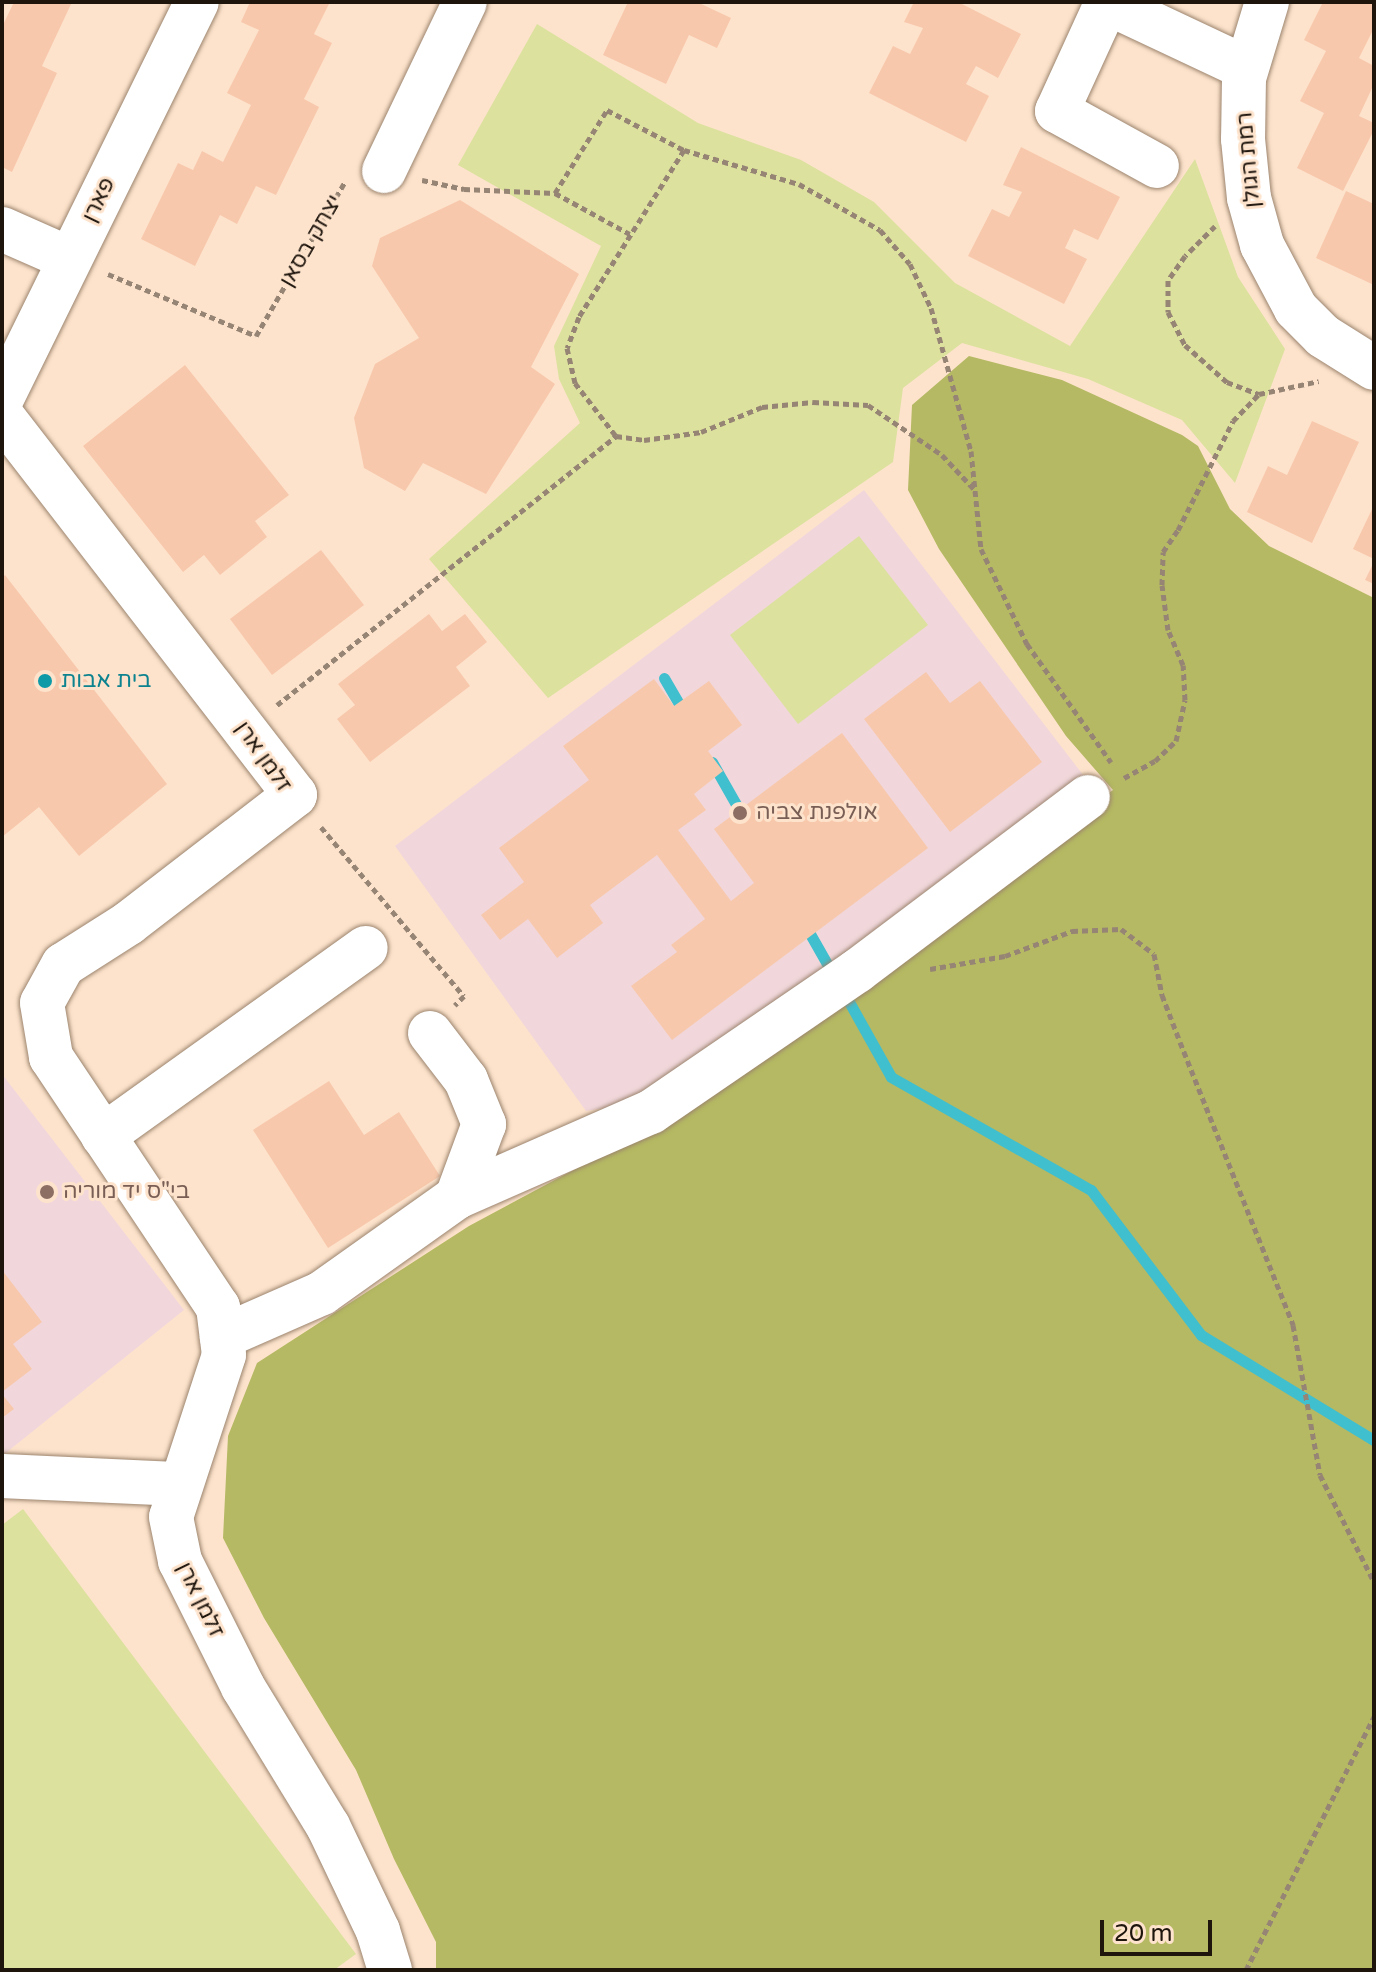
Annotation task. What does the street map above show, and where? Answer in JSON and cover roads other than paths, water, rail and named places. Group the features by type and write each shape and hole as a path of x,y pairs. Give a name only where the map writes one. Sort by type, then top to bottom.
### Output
{"street":[{"name":"פארן","path":"2,398 197,2"},
{"path":"384,171 465,2"},
{"path":"1157,166 1057,111 1106,2 1246,68"},
{"name":"רמת הגולן","path":"1267,2 1246,68 1243,139 1249,198 1262,245 1296,309 1323,336 1363,362"},
{"path":"2,229 70,259"},
{"name":"זלמן ארן","path":"2,416 295,795 129,923 63,965 42,1003 51,1057 218,1307 224,1355 171,1517 180,1561 243,1687 328,1826 378,1931 390,1970"},
{"path":"222,1337 322,1293 457,1197 651,1112 857,971 1105,788"},
{"path":"103,1136 366,948"},
{"path":"430,1033 466,1080 484,1124 457,1197"},
{"path":"2,1476 181,1484"}],"waterway":[{"path":"664,678 686,716"},
{"path":"712,762 745,820"},
{"path":"805,925 834,976"},
{"path":"843,991 891,1077 1091,1190 1201,1335 1374,1440"}],"place":[{"name":"בית אבות","path":"45,681"},
{"name":"אולפנת צביה","path":"740,813"},
{"name":"בי\"ס יד מוריה","path":"47,1192"}]}
